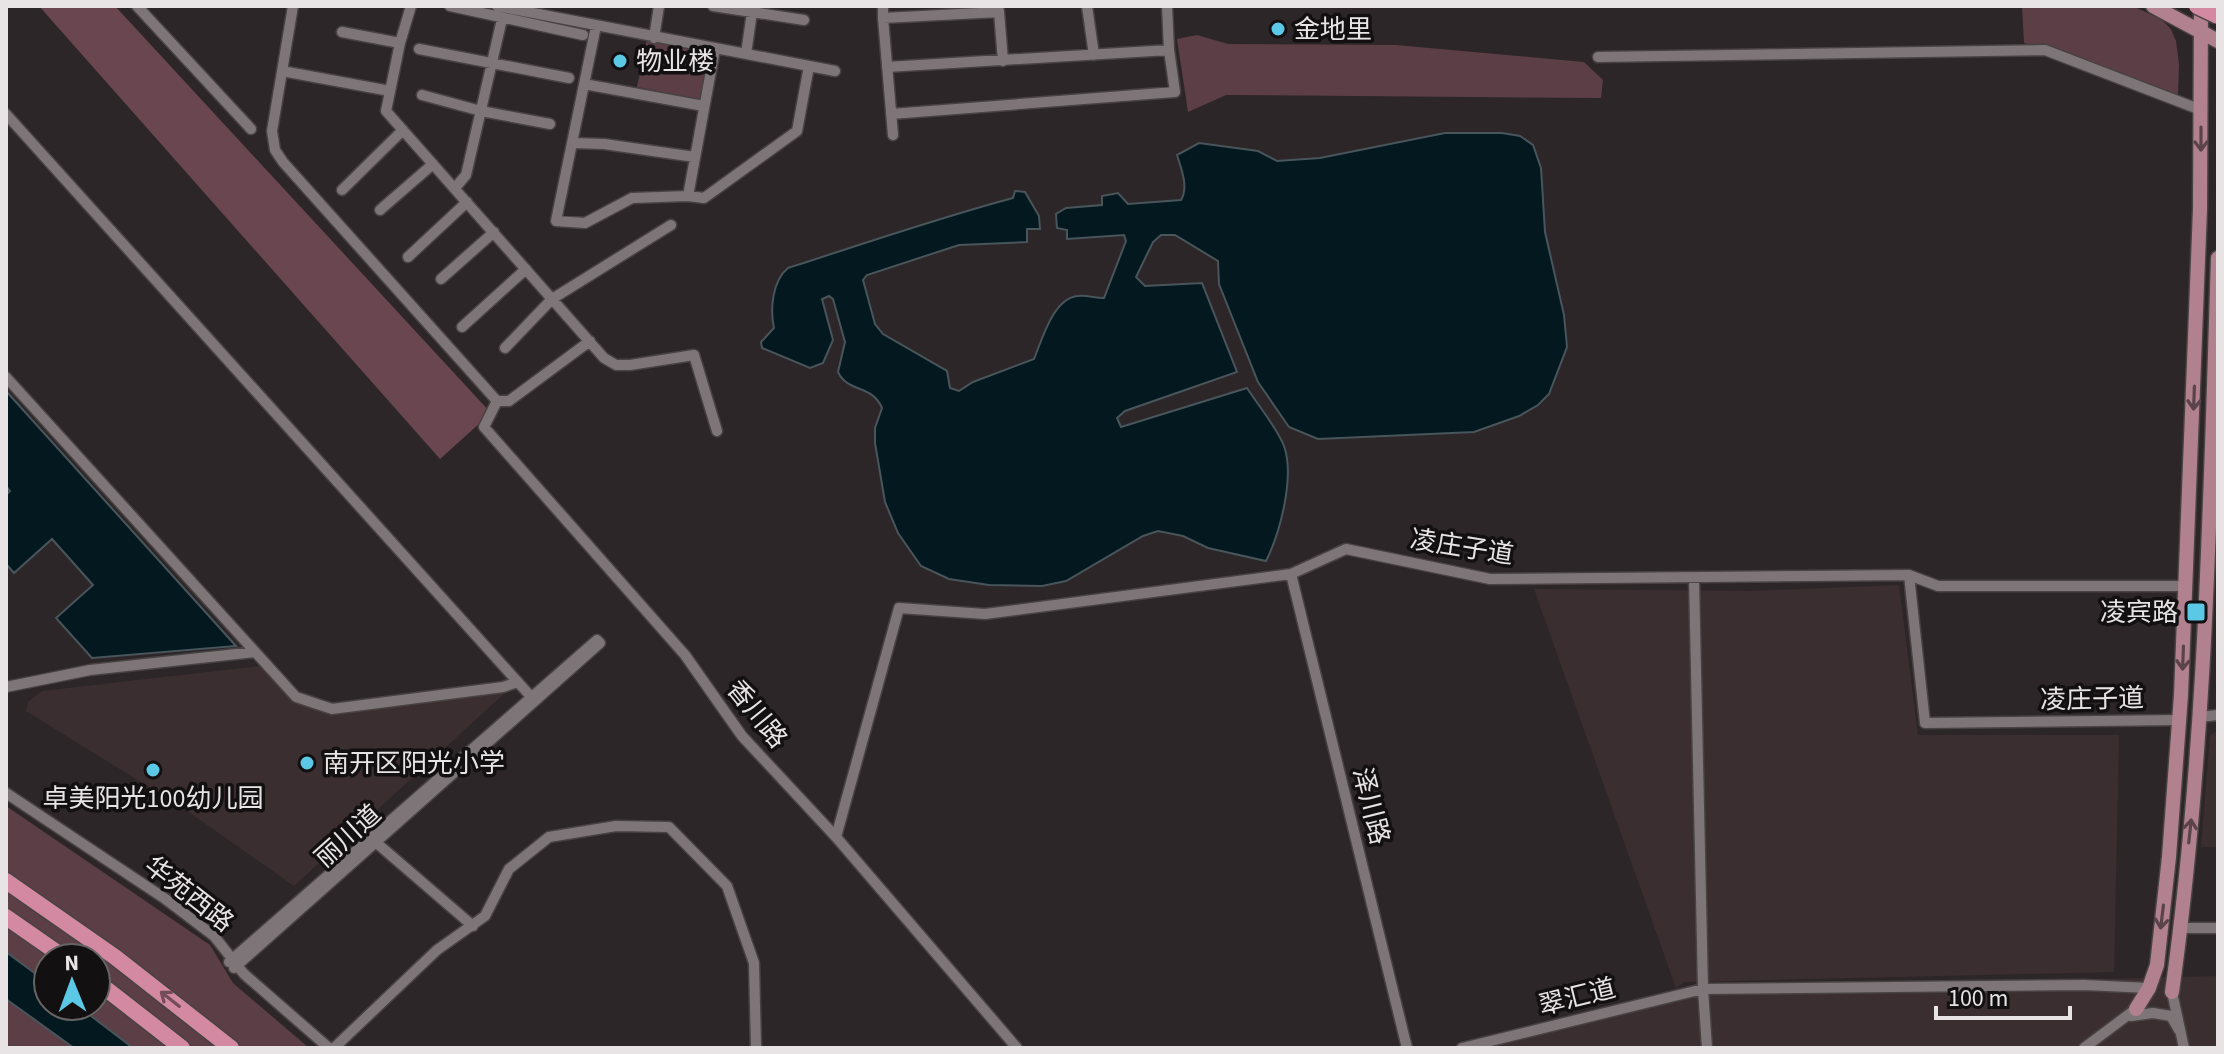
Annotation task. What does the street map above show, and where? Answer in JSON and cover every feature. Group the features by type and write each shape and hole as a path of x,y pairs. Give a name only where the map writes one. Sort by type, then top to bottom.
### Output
{"highway":[{"path":"2199,6 2218,16"},
{"path":"6,881 115,957 231,1048"},
{"path":"6,917 42,942"},
{"path":"112,993 182,1048"}],"main road":[{"path":"2153,6 2218,41"},
{"path":"2130,1013 2149,988 2157,965 2180,720 2198,273 2199,6"},
{"path":"2172,992 2181,928 2205,633 2218,258"}],"street":[{"path":"137,6 251,129"},
{"path":"293,6 272,131 275,150 283,162 497,401 509,401 590,341"},
{"path":"411,6 386,111 604,358 616,365 630,365 694,355 717,431"},
{"path":"450,6 583,35"},
{"path":"497,6 835,71"},
{"path":"654,38 659,6"},
{"path":"713,6 804,20"},
{"path":"883,6 893,135"},
{"path":"1087,6 1094,55"},
{"path":"891,114 1175,92 1167,6"},
{"path":"883,18 998,9 1003,61"},
{"path":"746,54 752,12"},
{"path":"455,188 466,175 502,19"},
{"path":"596,26 556,221 585,223 632,198 704,198 797,131 809,66"},
{"path":"342,32 400,43"},
{"path":"419,49 569,78"},
{"path":"688,196 715,49"},
{"path":"887,67 1169,50"},
{"path":"1598,57 2045,50 2201,110"},
{"path":"282,71 390,91"},
{"path":"584,84 704,106"},
{"path":"422,95 481,111 550,124"},
{"path":"6,114 533,699"},
{"path":"342,190 403,130"},
{"path":"572,143 604,144 695,157"},
{"path":"380,210 433,164"},
{"path":"408,257 467,202"},
{"path":"505,348 552,299 671,225"},
{"path":"441,279 494,232"},
{"path":"462,327 526,269"},
{"path":"6,377 296,697 332,709 503,687 518,682"},
{"name":"香川路","path":"497,401 484,427 685,655 742,736 836,837 1017,1048"},
{"name":"凌庄子道","path":"836,837 899,608 985,614 1291,574 1346,549 1490,579 1909,575 1925,723 2180,720"},
{"name":"泽川路","path":"1291,574 1407,1048"},
{"path":"1909,575 1938,586 2186,586"},
{"path":"1694,579 1707,1048"},
{"name":"丽川道","path":"233,963 599,642"},
{"path":"6,687 90,670 255,652"},
{"path":"2199,717 2218,715"},
{"name":"华苑西路","path":"6,795 189,921 208,937 265,999 320,1048"},
{"path":"332,1048 437,950 485,916 509,869 549,837 616,826 669,827 727,886 754,963 756,1048"},
{"path":"373,840 473,926"},
{"path":"2181,928 2218,928"},
{"name":"华苑西路","path":"233,963 332,1048"},
{"name":"翠汇道","path":"1462,1048 1703,989 2084,985 2149,988"},
{"path":"2172,992 2184,1048"},
{"path":"2084,1048 2130,1013 2171,1016 2179,1030"}],"shaded area":[{"path":"39,6 115,6 491,413 440,459"},
{"path":"2022,6 2133,6 2162,20 2171,29 2176,41 2178,95 2024,43"},
{"path":"1197,35 1228,44 1396,45 1584,62 1603,80 1601,98 1226,95 1188,112 1177,39"},
{"path":"647,39 710,53 700,100 637,87"},
{"path":"1899,585 1918,735 2119,735 2114,972 1685,982 1676,988 1534,589 1751,591"},
{"name":"南开区阳光小学","path":"261,666 295,703 331,715 507,691 294,886 186,810 26,711 28,702 42,691"},
{"path":"2218,731 2218,847 2201,847 2210,735"},
{"path":"6,806 210,945 233,983 309,1048 6,1048"},
{"path":"2218,976 2218,1048 1464,1048 1693,990"}],"water":[{"path":"1445,133 1520,136 1533,145 1541,168 1545,232 1564,315 1567,347 1549,394 1519,416 1474,432 1318,439 1289,427 1258,382 1219,284 1218,261 1175,235 1161,235 1153,242 1136,277 1145,286 1202,283 1237,372 1125,411 1117,418 1121,427 1247,388 1277,432 1287,459 1284,505 1266,561 1208,548 1183,536 1158,531 1143,536 1066,581 1042,586 989,585 949,579 921,566 898,533 885,502 875,443 875,428 882,408 872,395 842,379 838,372 845,342 833,299 829,296 822,299 833,340 823,363 810,368 762,348 761,342 774,328 772,305 775,288 788,268 1013,198 1015,191 1025,192 1039,216 1040,229 1027,229 1027,242 959,245 867,275 863,280 875,324 883,334 947,371 950,388 959,391 973,382 1034,359 1055,312 1069,299 1081,296 1104,298 1126,241 1124,235 1067,239 1067,230 1057,228 1056,214 1066,208 1102,205 1102,196 1118,193 1128,204 1181,200 1184,183 1177,155 1199,143 1258,151 1277,161 1320,158"},
{"path":"6,391 236,646 92,658 56,618 93,585 52,539 14,573 6,564 6,495 10,491 6,486"},
{"path":"6,952 32,971 32,1018 6,999"},
{"path":"38,1022 99,1022 133,1048 74,1048"}],"place":[{"name":"金地里","path":"1278,29"},
{"name":"物业楼","path":"620,61"},
{"name":"凌宾路","path":"2196,612"},
{"name":"南开区阳光小学","path":"307,763"},
{"name":"卓美阳光100幼儿园","path":"153,770"}]}
